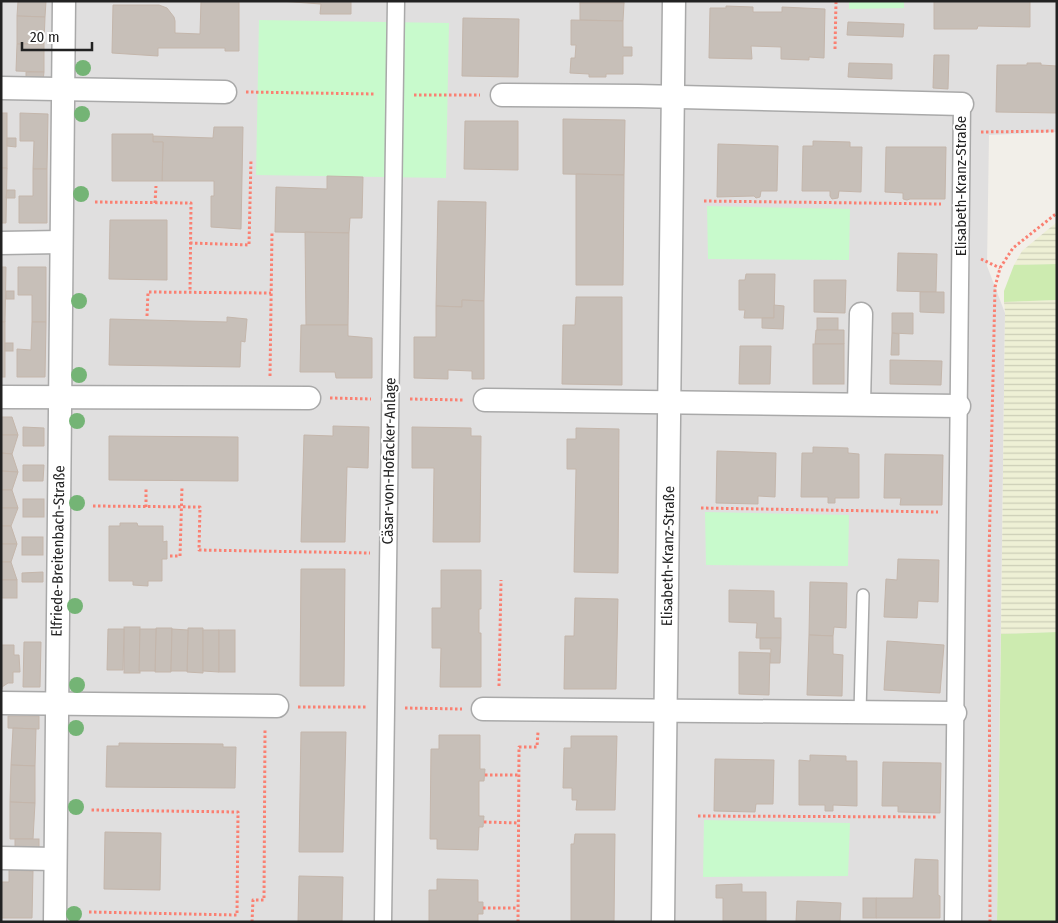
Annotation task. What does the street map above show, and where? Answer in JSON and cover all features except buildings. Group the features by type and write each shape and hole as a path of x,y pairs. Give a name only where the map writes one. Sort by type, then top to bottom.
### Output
{"street":[{"name":"Elfriede-Breitenbach-Straße","path":"54,922 64,1"},
{"name":"Cäsar-von-Hofacker-Anlage","path":"383,922 396,1"},
{"name":"Elisabeth-Kranz-Straße","path":"664,922 674,1"},
{"path":"1,88 226,92"},
{"name":"Elisabeth-Kranz-Straße","path":"502,95 962,104 953,922"},
{"path":"1,243 61,242"},
{"path":"859,404 861,314"},
{"path":"1,397 309,398"},
{"path":"485,400 958,406"},
{"path":"1,703 271,706"},
{"path":"491,709 956,713"},
{"path":"1,858 55,858"}],"lane":[{"path":"860,712 863,595"}],"path":[{"path":"835,49 836,1"},
{"path":"226,92 502,95"},
{"path":"981,132 1057,131"},
{"path":"190,243 249,244 251,159"},
{"path":"155,203 156,186"},
{"path":"704,201 961,204"},
{"path":"95,202 191,203 190,292"},
{"path":"990,922 989,557 995,287 1000,268 1013,248 1057,214"},
{"path":"270,398 272,232"},
{"path":"147,316 148,292 271,294"},
{"path":"309,398 485,400"},
{"path":"146,487 146,507"},
{"path":"170,556 180,556 182,487"},
{"path":"92,506 200,507 199,550 388,553"},
{"path":"701,508 958,512"},
{"path":"252,922 253,900 264,900 271,706 491,709 501,580"},
{"path":"518,922 519,747 537,747"},
{"path":"484,775 519,775"},
{"path":"89,912 237,915 238,812 90,810"},
{"path":"698,816 954,817"},
{"path":"484,822 519,823"},
{"path":"483,908 518,908"}],"shaded area":[{"path":"1,1 1057,1 1057,132 989,135 987,266 1005,313 997,922 1,922"}],"green space":[{"path":"849,1 904,1 904,8 849,9"},
{"path":"259,20 449,23 446,178 256,175"},
{"path":"707,206 850,209 849,260 708,259"},
{"path":"1057,222 1057,264 1014,265 1022,251"},
{"path":"1057,264 1057,300 1004,302 1004,291 1014,265"},
{"path":"1057,300 1057,632 1001,634 1004,302"},
{"path":"705,512 849,515 848,566 706,565"},
{"path":"1057,632 1057,922 997,922 1001,634"},
{"path":"704,820 850,823 848,876 703,877"}]}
